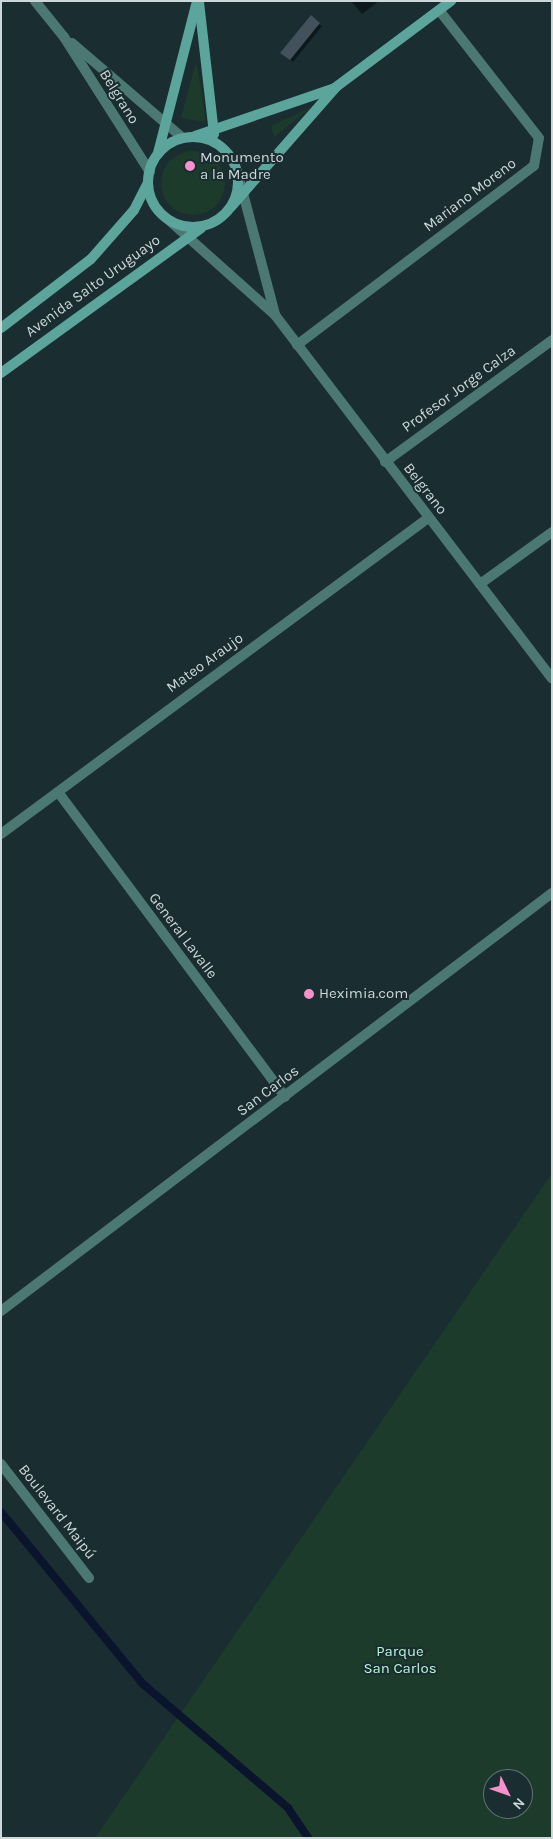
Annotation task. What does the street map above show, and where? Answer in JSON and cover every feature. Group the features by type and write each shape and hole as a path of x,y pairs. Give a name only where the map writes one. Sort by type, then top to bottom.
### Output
{"main road":[{"path":"198,1 158,155 149,177 152,200 171,222 181,226 204,226 214,222 243,194 336,87 451,1"},
{"path":"198,1 216,143"},
{"path":"158,155 183,138 194,137 213,128 336,87"},
{"path":"194,137 216,143 227,152 238,178 238,188 231,207"},
{"name":"Avenida Salto Uruguayo","path":"1,328 91,259 134,210 149,177"},
{"name":"Avenida Salto Uruguayo","path":"1,373 204,226"}],"street":[{"name":"Belgrano","path":"35,1 64,37 149,177"},
{"name":"Mariano Moreno","path":"297,345 534,166 539,138 439,10"},
{"name":"Belgrano","path":"64,37 183,138"},
{"name":"Belgrano","path":"238,178 275,315"},
{"name":"Belgrano","path":"171,222 275,315 552,679"},
{"name":"Profesor Jorge Calza","path":"385,462 552,340"},
{"name":"Mateo Araujo","path":"1,834 428,518"},
{"path":"480,584 552,532"},
{"name":"General Lavalle","path":"58,792 285,1097"},
{"name":"San Carlos","path":"1,1311 552,893"},
{"name":"Boulevard Maipú","path":"1,1464 89,1578"}],"green space":[{"path":"195,65 197,65 206,122 181,118"},
{"path":"312,107 274,137 271,126"},
{"path":"193,151 211,157 219,165 225,183 219,201 211,209 193,215 175,209 167,201 161,183 167,165 175,157"},
{"name":"Parque San Carlos","path":"552,1173 552,1838 95,1838"}],"building":[{"path":"311,15 320,23 290,60 280,53"}],"waterway":[{"path":"1,1512 143,1684 288,1808 308,1838"}],"place":[{"name":"Monumento a la Madre","path":"190,166"},
{"name":"Heximia.com","path":"309,994"}]}
